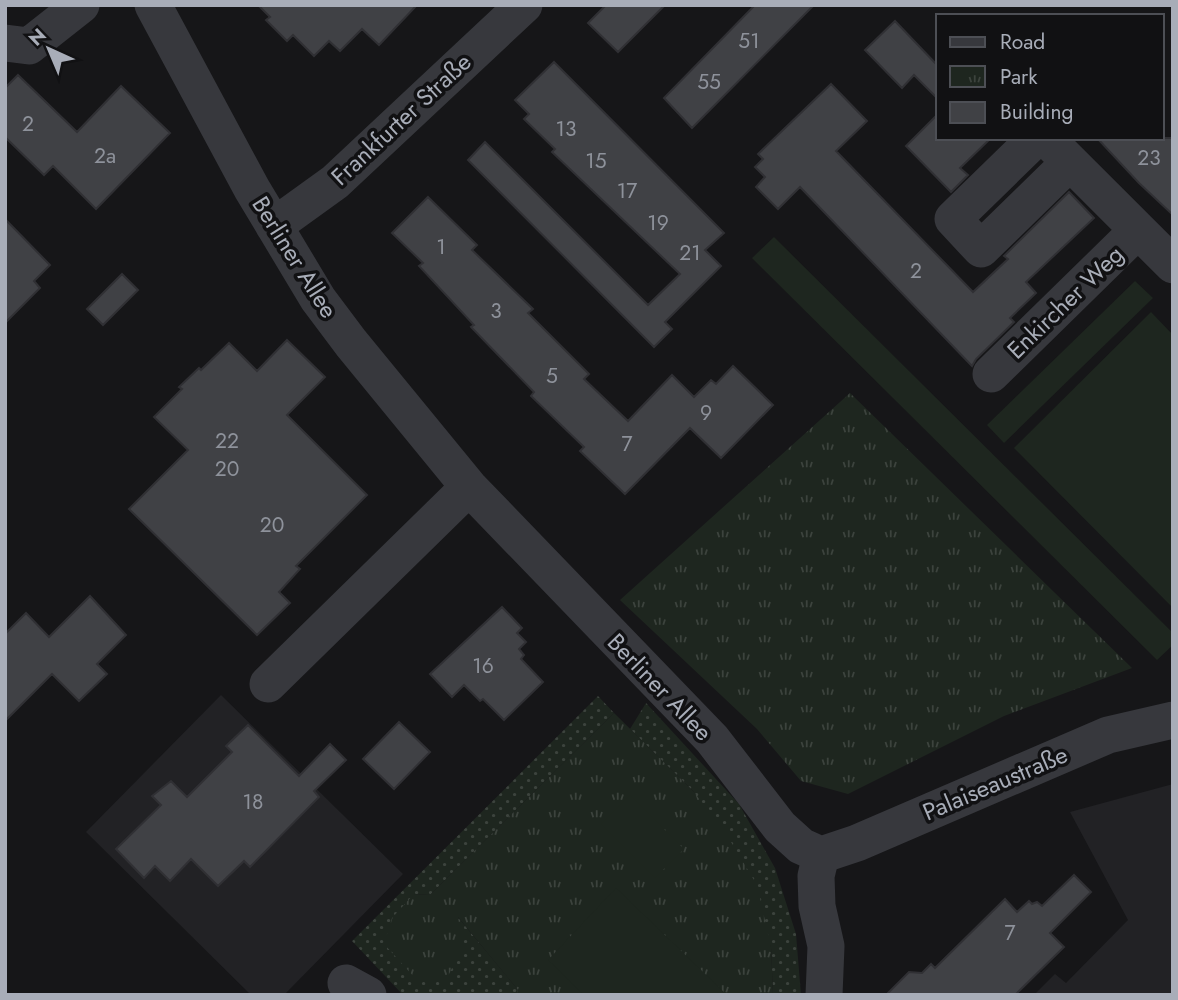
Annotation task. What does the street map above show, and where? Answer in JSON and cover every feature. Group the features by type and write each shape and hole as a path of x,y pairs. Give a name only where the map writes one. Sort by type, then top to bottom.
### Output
{"street":[{"path":"5,43 29,46 81,5"},
{"name":"Berliner Allee","path":"153,5 229,144 234,158 318,299 351,343 469,487 712,739 780,827 801,846 821,855"},
{"name":"Frankfurter Straße","path":"274,226 335,182 524,5"},
{"name":"Enkircher Weg","path":"1034,140 953,219 981,249 1058,150 1173,265"},
{"name":"Enkircher Weg","path":"991,374 1138,230"},
{"path":"268,684 469,487"},
{"name":"Palaiseaustraße","path":"821,855 857,843 1108,736 1173,720"},
{"path":"821,855 816,876 817,906 826,946 824,995"}],"shaded area":[{"path":"221,695 403,874 284,995 251,995 86,832"},
{"path":"1173,784 1173,995 1034,995 1055,974 1066,983 1128,920 1070,812"}],"green space":[{"path":"774,237 1173,633 1173,645 1157,660 752,258"},
{"path":"1135,281 1153,298 1004,443 987,425"},
{"path":"1151,312 1173,335 1173,608 1014,448"},
{"path":"850,393 1132,668 1004,716 848,794 801,781 757,729 620,600"},
{"path":"598,696 614,713 431,894 413,895 457,916 519,991 516,995 403,995 352,941"},
{"path":"646,703 739,804 775,868 796,934 801,995 773,995 771,947 694,792 630,729"},
{"path":"614,713 694,792 728,837 757,885 771,947 773,995 516,995 518,990 458,917 463,946 445,982 416,979 384,944 392,918 413,895 431,894"},
{"path":"630,795 684,849 655,878 601,824"},
{"path":"616,888 727,995 584,995 548,960"}],"building":[{"path":"258,5 417,5 379,45 362,29 340,51 329,41 314,56 293,35 287,41 266,20 270,17"},
{"path":"606,5 665,5 618,52 588,23"},
{"path":"755,5 814,5 692,128 664,98"},
{"path":"895,21 936,64 936,97 914,75 902,88 865,50"},
{"path":"554,62 724,233 705,250 721,266 665,322 672,329 654,347 468,160 485,142 648,305 680,274 552,152 555,149 524,119 529,114 515,100"},
{"path":"18,75 77,132 121,86 170,133 96,209 53,166 44,175 5,137 5,88"},
{"path":"831,84 867,121 836,151 973,292 1008,259 1004,256 1069,192 1094,218 1026,282 1036,293 1010,318 1014,322 972,366 800,187 778,209 756,187 765,177 755,167 763,159 758,154"},
{"path":"936,116 936,140 989,140 960,168 968,175 951,192 906,146"},
{"path":"1173,138 1173,215 1099,140"},
{"path":"428,197 477,245 472,250 533,309 528,313 589,374 584,379 628,421 672,375 694,397 711,380 716,384 733,366 773,405 721,458 690,428 625,494 580,451 584,447 531,396 534,392 471,327 474,325 419,266 423,263 392,233"},
{"path":"5,219 50,265 34,281 40,288 5,323"},
{"path":"122,274 138,290 103,325 87,309"},
{"path":"287,340 325,377 287,415 367,495 296,566 300,569 279,592 290,603 257,635 129,509 188,450 154,417 182,389 179,387 229,343 257,371"},
{"path":"90,596 126,635 97,664 107,674 79,701 52,674 5,721 5,634 26,613 49,637"},
{"path":"502,607 522,628 517,633 526,642 519,649 524,655 521,659 543,682 504,720 464,685 452,697 430,674"},
{"path":"399,722 430,752 394,789 363,759"},
{"path":"248,725 299,776 330,744 346,760 314,791 319,797 250,867 244,861 218,886 191,859 170,881 155,866 144,878 116,849 161,805 152,796 171,781 187,797 232,752 226,746"},
{"path":"1074,875 1091,892 1050,933 1064,947 1015,995 886,995 909,972 922,973 931,964 935,968 1005,899 1017,912 1029,901 1042,906"}]}
